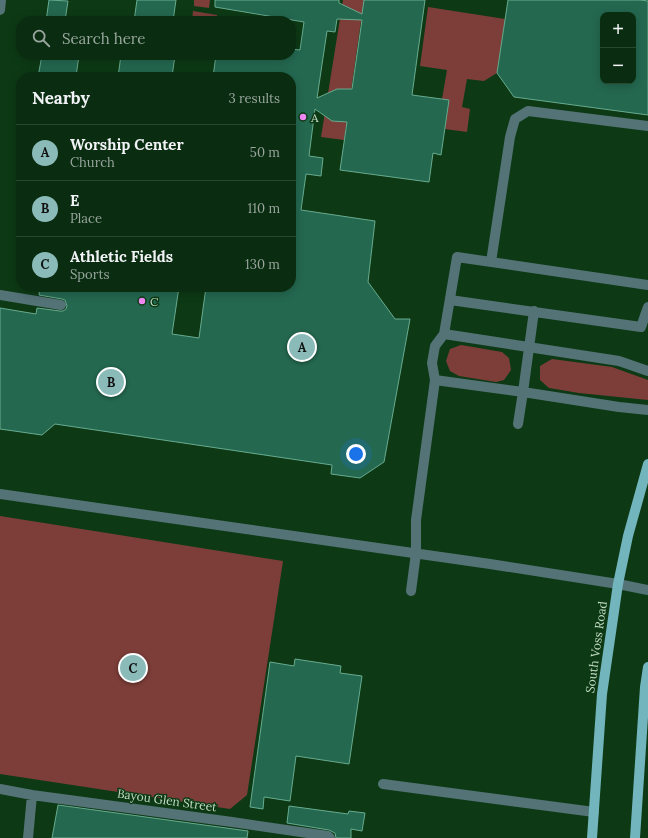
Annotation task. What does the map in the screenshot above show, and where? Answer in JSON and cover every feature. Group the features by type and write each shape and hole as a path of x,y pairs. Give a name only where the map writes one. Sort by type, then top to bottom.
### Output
{"main road":[{"name":"South Voss Road","path":"592,838 602,694 618,584 628,536 648,464"},
{"path":"634,837 645,687 648,667"}],"street":[{"path":"0,10 2,0"},
{"path":"491,262 510,137 515,119 528,111 648,126"},
{"path":"411,591 416,553 416,520 435,380 432,363 435,346 444,334 457,257 648,285"},
{"path":"0,295 61,305"},
{"path":"450,300 641,327 648,307"},
{"path":"518,424 534,311"},
{"path":"444,334 619,361 648,371"},
{"path":"435,380 523,392 620,408 648,410"},
{"path":"0,494 416,553 618,584 648,590"},
{"path":"383,784 594,812"},
{"name":"Bayou Glen Street","path":"0,789 32,795 328,836 330,838"},
{"path":"28,838 32,795"}],"shaded area":[{"path":"194,0 210,0 209,8 194,6"},
{"path":"343,0 364,0 344,140 321,137"},
{"path":"428,7 505,19 497,73 484,81 467,79 462,107 470,109 467,132 445,129 449,100 442,99 447,70 420,66"},
{"path":"193,11 217,15 217,16 192,16"},
{"path":"461,345 502,352 509,358 511,370 504,380 496,382 459,376 450,371 446,361 450,349"},
{"path":"552,359 612,367 648,380 648,400 579,393 549,388 540,380 540,366"},
{"path":"0,516 283,561 247,795 230,809 0,774"}],"building":[{"path":"49,0 68,1 66,16 47,16"},
{"path":"137,0 176,0 174,16 135,16"},
{"path":"215,0 339,0 339,3 362,14 364,0 425,0 412,95 449,100 441,155 433,153 429,182 340,170 347,122 332,121 315,109 309,156 323,158 321,176 306,174 301,210 375,221 368,282 395,319 410,319 384,462 360,478 331,474 332,465 55,424 42,435 0,429 0,308 36,314 37,308 60,311 66,309 67,306 65,300 39,295 39,292 178,292 172,334 199,338 205,292 296,292 296,72 214,72 215,60 296,60 296,50 300,50 304,22 296,21 296,16 268,16 215,7","holes":["337,19 362,20 352,89 337,89 317,98 327,31 335,32"]},
{"path":"508,0 648,1 648,115 514,97 497,73"},
{"path":"41,60 78,60 77,72 39,72"},
{"path":"120,60 174,60 173,72 119,72"},
{"path":"295,659 341,666 340,673 362,676 349,764 296,756 290,801 264,797 263,809 250,807 270,662 294,666"},
{"path":"58,805 248,831 247,838 52,838"},
{"path":"289,806 348,814 349,811 365,813 362,831 351,829 351,838 336,838 335,833 329,830 287,823"}],"place":[{"name":"A","path":"303,117"},
{"name":"C","path":"142,301"},
{"name":"Worship Center","path":"302,347"},
{"name":"E","path":"111,382"},
{"name":"Athletic Fields","path":"133,668"}]}
